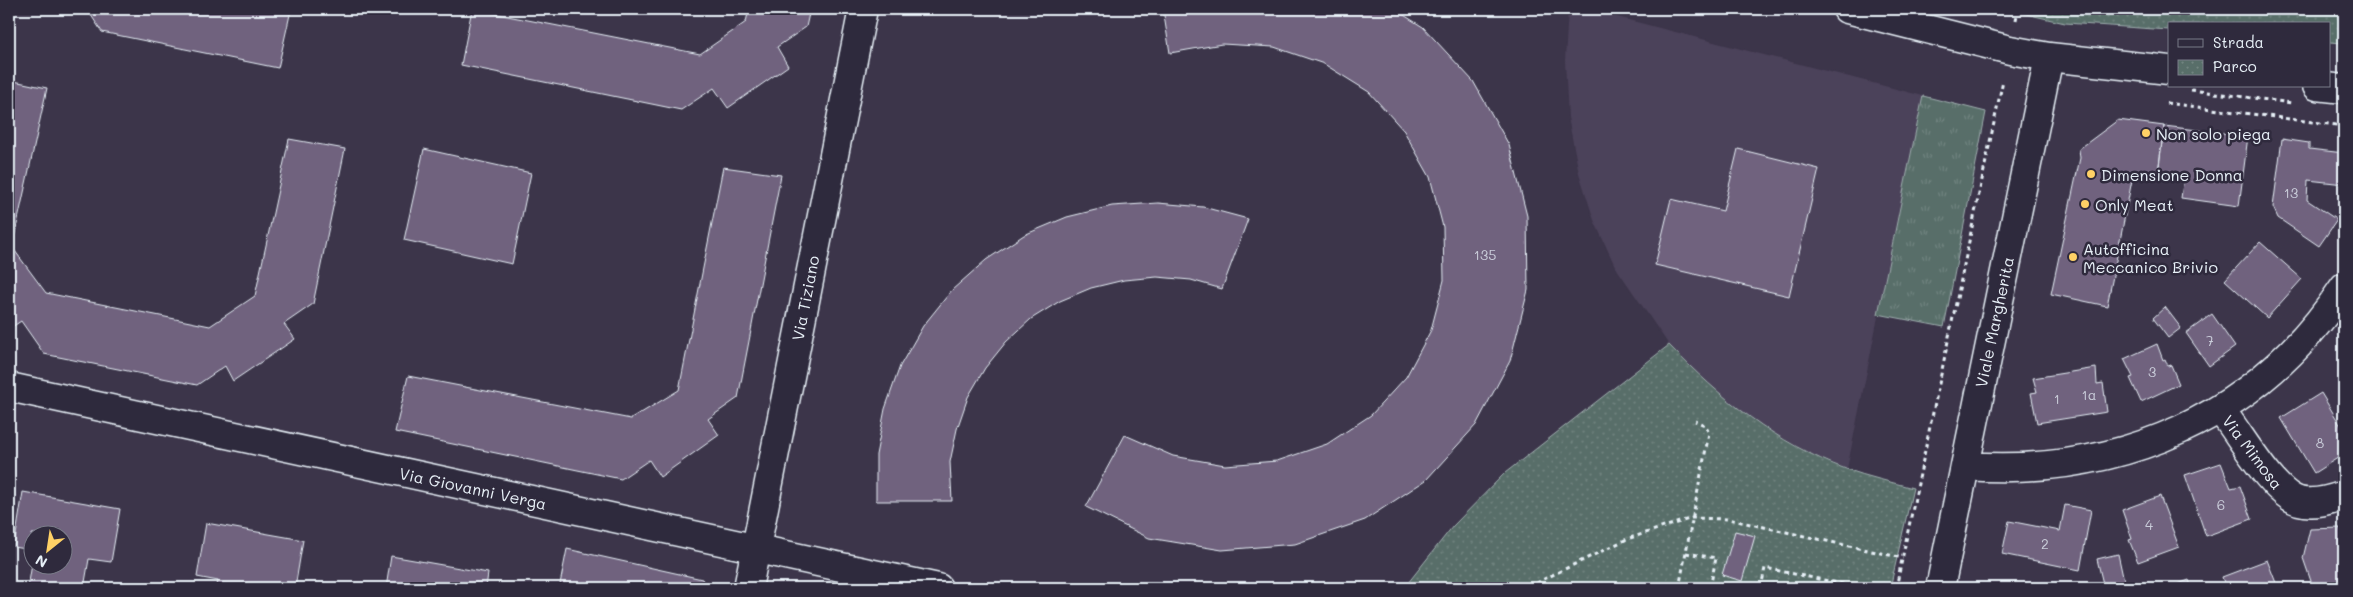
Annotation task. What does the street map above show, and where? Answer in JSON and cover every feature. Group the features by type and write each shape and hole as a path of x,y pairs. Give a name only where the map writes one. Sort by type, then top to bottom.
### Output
{"street":[{"name":"Via Tiziano","path":"748,588 863,9"},
{"path":"1847,9 2010,50 2168,70"},
{"name":"Viale Margherita","path":"1940,588 2049,56"},
{"path":"2330,87 2344,89"},
{"path":"1965,466 1994,468 2045,467 2097,459 2142,446 2176,432 2220,409 2262,379 2300,344 2332,306 2344,287"},
{"name":"Via Giovanni Verga","path":"9,387 938,588"},
{"name":"Via Mimosa","path":"2220,409 2284,493 2300,501 2312,502 2344,495"}],"path":[{"path":"1896,588 2018,9"},
{"path":"2190,90 2296,103"},
{"path":"2162,102 2344,126"},
{"path":"1679,588 1709,434 1705,425 1695,421"},
{"path":"1530,588 1542,580 1627,539 1692,518 1728,519 1903,558"},
{"path":"1686,553 1716,558 1710,588"},
{"path":"1761,588 1765,568 1862,588"}],"shaded area":[{"path":"1568,9 1586,9 1923,96 1847,469 1811,454 1772,432 1736,408 1701,378 1669,345 1615,266 1594,220 1579,173 1568,117 1565,61"}],"green space":[{"path":"2004,9 2344,9 2344,43 2330,42 2330,22 2168,22 2168,30 2065,23"},
{"path":"1923,96 1986,112 1944,327 1878,314"},
{"path":"1669,345 1688,365 1729,401 1796,447 1846,469 1913,488 1890,588 1404,588 1453,526 1505,473"}],"building":[{"path":"87,9 291,10 278,68 102,32"},
{"path":"472,9 700,54 746,22 749,9 810,9 806,27 777,47 788,66 728,108 714,88 681,110 461,65"},
{"path":"1163,9 1394,9 1423,27 1473,81 1509,145 1527,216 1528,290 1510,361 1476,425 1426,480 1365,520 1295,544 1222,550 1149,538 1086,507 1125,435 1173,456 1225,465 1277,461 1327,444 1371,415 1406,377 1431,330 1444,280 1443,227 1430,177 1404,131 1369,92 1324,64 1274,47 1222,44 1170,53"},
{"path":"9,80 47,88 12,247 46,293 210,326 255,296 289,139 345,149 313,304 284,324 295,339 233,381 225,366 197,385 44,354 21,321 9,329"},
{"path":"2118,120 2164,126 2158,173 2134,170 2107,306 2051,294 2080,158 2079,149"},
{"path":"2164,126 2248,136 2239,206 2181,198 2184,177 2158,174"},
{"path":"2282,139 2309,143 2309,149 2344,153 2344,184 2308,180 2307,200 2337,220 2319,246 2278,218 2273,207"},
{"path":"424,149 531,173 512,264 404,240"},
{"path":"1738,149 1819,169 1789,296 1655,265 1671,199 1723,211"},
{"path":"723,167 781,175 738,398 708,419 719,435 660,477 649,460 621,479 395,432 408,376 631,419 679,390"},
{"path":"1158,203 1203,207 1248,219 1222,289 1191,280 1157,277 1124,280 1091,288 1060,301 1031,319 1006,342 985,368 968,397 957,429 950,462 952,501 876,501 876,455 885,409 900,366 923,326 952,290 986,260 1024,235 1067,217 1112,206"},
{"path":"2260,242 2302,279 2267,318 2225,280"},
{"path":"2165,307 2181,328 2168,338 2153,318"},
{"path":"2212,314 2235,347 2209,366 2186,333"},
{"path":"2157,344 2163,360 2165,359 2168,366 2171,365 2179,384 2141,402 2130,378 2133,377 2124,359"},
{"path":"2096,368 2097,384 2103,383 2107,412 2037,423 2031,393 2037,392 2033,378"},
{"path":"2321,393 2344,431 2344,454 2314,473 2281,418"},
{"path":"2221,463 2231,488 2240,486 2252,519 2206,536 2185,475"},
{"path":"23,492 120,509 111,562 89,559 84,588 28,588 30,574 72,574 72,524 22,524 22,548 14,547"},
{"path":"2160,496 2179,547 2138,562 2129,540 2132,539 2122,510"},
{"path":"2065,505 2091,510 2080,570 2002,554 2009,521 2060,531"},
{"path":"206,523 303,540 295,588 216,588 218,581 197,577"},
{"path":"2340,528 2344,539 2344,588 2317,588 2316,585 2313,587 2303,558 2310,529"},
{"path":"1735,531 1755,536 1742,581 1722,575"},
{"path":"567,549 702,579 707,588 575,588 560,584"},
{"path":"2118,554 2125,586 2104,588 2097,559"},
{"path":"391,556 488,573 486,588 386,588"},
{"path":"2267,560 2278,588 2226,588 2222,577"},
{"path":"2189,580 2192,588 2167,588"}],"place":[{"name":"Non solo piega","path":"2146,133"},
{"name":"Dimensione Donna","path":"2091,174"},
{"name":"Only Meat","path":"2085,204"},
{"name":"Autofficina Meccanico Brivio","path":"2073,257"}]}
